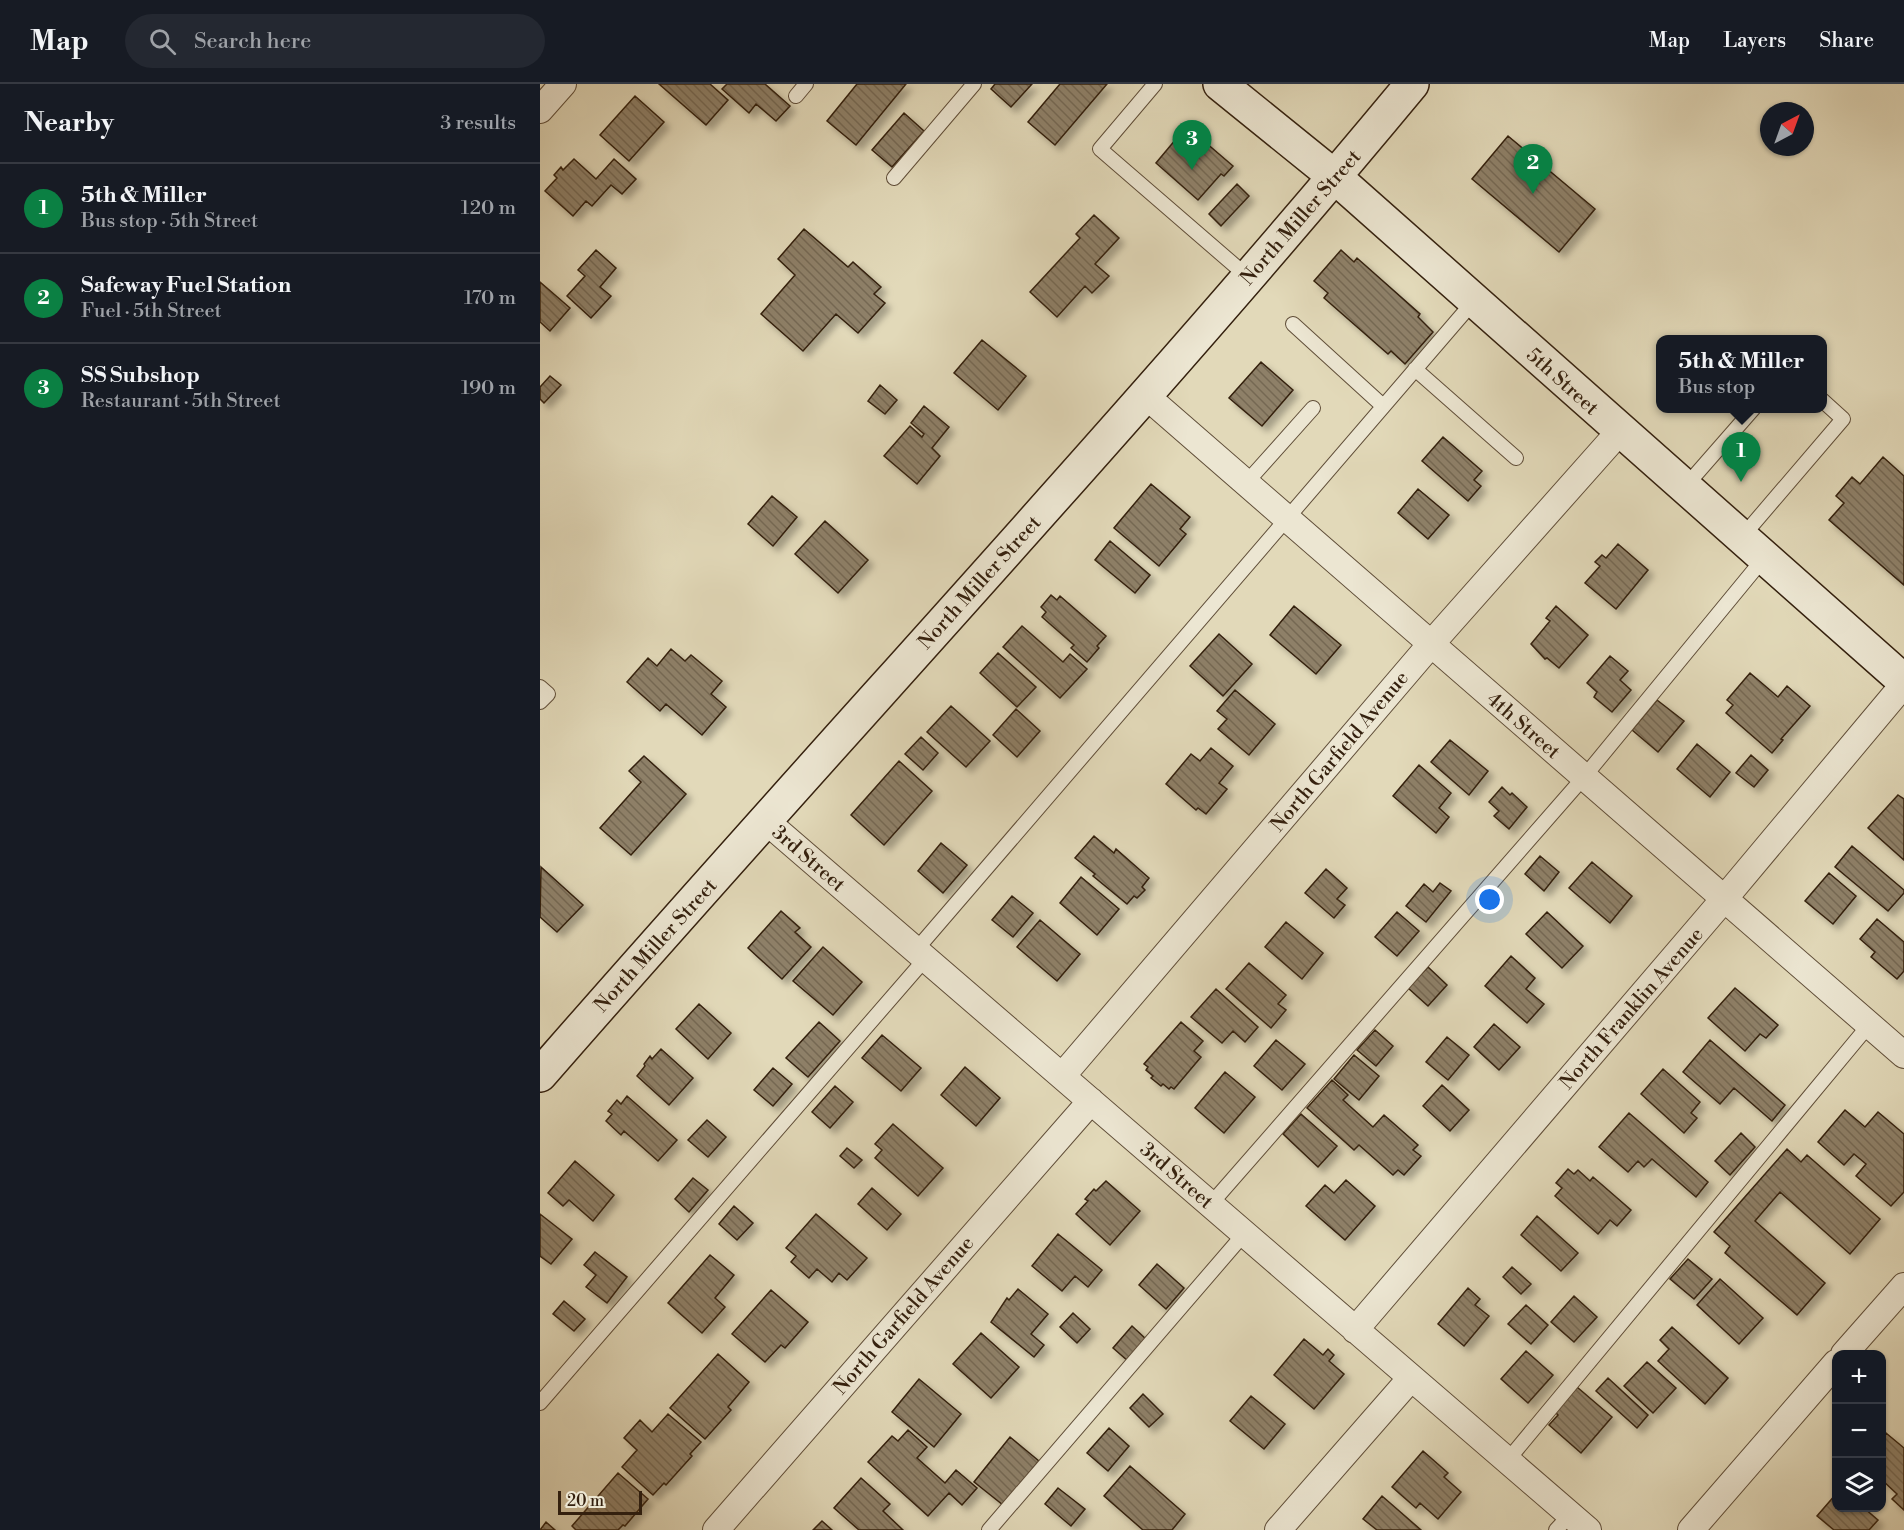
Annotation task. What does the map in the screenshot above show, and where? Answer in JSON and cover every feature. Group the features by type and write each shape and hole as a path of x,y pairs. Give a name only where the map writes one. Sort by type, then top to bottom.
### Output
{"main road":[{"name":"5th Street","path":"1220,84 1335,177 1904,682"},
{"name":"North Miller Street","path":"543,1066 766,821 1145,395 1335,177 1412,84"}],"street":[{"path":"540,110 563,84"},
{"name":"4th Street","path":"1145,395 1904,1056"},
{"name":"North Garfield Avenue","path":"1063,1075 1431,644 1620,431"},
{"name":"North Franklin Avenue","path":"1355,1330 1724,899 1904,682"},
{"name":"3rd Street","path":"766,821 1063,1075 1507,1461 1571,1525"},
{"name":"North Garfield Avenue","path":"716,1530 1091,1101"},
{"path":"1848,1350 1904,1286"},
{"path":"1691,1530 1832,1368"},
{"path":"1278,1530 1411,1378"}],"lane":[{"path":"796,96 806,84"},
{"path":"894,178 974,84"},
{"path":"1155,84 1100,149 1248,277"},
{"path":"540,1403 1474,301"},
{"path":"1293,324 1383,406"},
{"path":"1415,369 1516,458"},
{"path":"1210,1204 1584,777 1753,548 1843,419 1827,405"},
{"path":"1246,483 1313,408"},
{"path":"1684,488 1750,413"},
{"path":"540,687 548,694 540,702"},
{"path":"1507,1461 1869,1025"},
{"path":"989,1530 1244,1234"}],"building":[{"path":"659,84 710,84 728,100 706,125"},
{"path":"727,84 765,84 790,106 776,121 756,104 749,113 722,89"},
{"path":"857,84 906,84 856,145 827,121"},
{"path":"995,84 1032,84 1011,107 991,89"},
{"path":"1060,84 1107,84 1055,145 1028,122"},
{"path":"635,96 664,122 629,161 600,135"},
{"path":"904,113 924,131 892,167 872,150"},
{"path":"1191,130 1233,166 1224,176 1221,174 1198,200 1156,163 1176,139 1180,142"},
{"path":"1508,136 1595,209 1559,252 1472,179"},
{"path":"574,159 596,179 614,159 636,179 622,194 611,185 592,206 586,201 573,216 545,191 557,178 554,175 561,167 563,170"},
{"path":"1237,184 1249,196 1221,226 1209,214"},
{"path":"1094,215 1119,238 1095,264 1109,276 1092,293 1085,286 1057,317 1030,292 1080,238 1076,234"},
{"path":"804,229 848,267 853,262 881,287 874,294 885,303 858,333 836,314 803,351 761,314 795,275 778,259"},
{"path":"596,250 616,268 600,287 611,296 591,318 567,296 585,276 578,270"},
{"path":"1341,250 1354,262 1357,258 1420,314 1418,317 1433,332 1405,364 1391,351 1388,354 1324,298 1328,293 1314,281"},
{"path":"540,282 570,308 550,331 540,322"},
{"path":"982,340 1026,376 998,410 954,373"},
{"path":"1261,362 1293,390 1262,426 1229,398"},
{"path":"550,376 561,385 544,403 540,399 540,387"},
{"path":"880,385 897,400 885,414 868,401"},
{"path":"924,406 949,427 932,448 940,456 917,484 884,456 910,426 922,437 924,434 911,423"},
{"path":"1443,437 1482,471 1474,480 1481,486 1468,501 1422,461"},
{"path":"1883,457 1904,476 1904,585 1829,520 1844,503 1836,496 1852,477 1860,484"},
{"path":"1151,484 1190,517 1180,529 1186,534 1159,566 1114,528"},
{"path":"1418,489 1449,515 1428,539 1398,513"},
{"path":"772,496 797,517 773,546 748,524"},
{"path":"825,521 868,560 838,593 795,554"},
{"path":"1110,541 1150,575 1135,593 1095,560"},
{"path":"1618,544 1648,570 1616,609 1585,583 1600,566 1595,562 1602,555 1606,558"},
{"path":"1051,595 1057,600 1060,596 1106,636 1087,662 1071,648 1074,645 1042,617 1046,612 1041,607"},
{"path":"1294,606 1341,645 1316,674 1270,635"},
{"path":"1556,606 1588,635 1559,668 1547,658 1545,659 1531,644 1550,621 1546,618"},
{"path":"1022,626 1063,662 1070,654 1087,669 1060,698 1003,647"},
{"path":"1219,634 1252,664 1223,696 1190,666"},
{"path":"671,649 685,661 691,655 722,681 711,694 726,707 702,735 666,704 660,711 627,682 648,658 657,666"},
{"path":"998,653 1036,687 1017,707 980,673"},
{"path":"1610,656 1628,671 1620,680 1631,690 1612,712 1594,697 1597,692 1587,683"},
{"path":"1750,673 1778,697 1787,686 1810,706 1781,739 1783,740 1772,753 1726,713 1733,705 1727,700"},
{"path":"1235,690 1275,724 1249,755 1218,729 1227,719 1217,711"},
{"path":"1657,700 1684,721 1658,752 1632,730"},
{"path":"951,706 990,741 966,767 927,732"},
{"path":"1016,709 1040,731 1017,757 993,735"},
{"path":"921,737 938,753 923,770 905,754"},
{"path":"1450,740 1488,771 1469,795 1431,762"},
{"path":"1697,744 1730,772 1710,797 1677,769"},
{"path":"1211,748 1233,766 1219,783 1227,789 1206,814 1198,808 1196,810 1166,784 1191,754 1200,761"},
{"path":"1751,755 1768,770 1754,787 1736,773"},
{"path":"644,756 686,794 631,855 600,828 641,782 629,771"},
{"path":"899,761 932,791 884,845 851,815"},
{"path":"1419,765 1451,793 1439,808 1449,817 1436,833 1393,796"},
{"path":"1502,787 1527,807 1509,829 1494,816 1499,811 1489,802"},
{"path":"1898,795 1904,799 1904,860 1868,828"},
{"path":"1094,836 1114,853 1116,849 1149,878 1142,887 1145,890 1137,898 1134,896 1127,904 1075,858"},
{"path":"941,843 967,865 943,893 918,871"},
{"path":"1852,846 1904,890 1904,893 1888,911 1835,867"},
{"path":"1540,856 1559,872 1544,891 1525,874"},
{"path":"1592,862 1632,896 1610,923 1569,888"},
{"path":"541,867 583,905 557,932 540,917"},
{"path":"1326,869 1347,888 1337,899 1345,905 1334,918 1305,893"},
{"path":"1829,873 1856,896 1833,924 1805,901"},
{"path":"1081,877 1119,909 1097,935 1060,903"},
{"path":"1440,883 1451,891 1426,922 1406,906 1424,884 1433,892"},
{"path":"1012,896 1033,913 1013,937 992,920"},
{"path":"781,911 800,928 795,932 811,947 782,979 748,948"},
{"path":"1397,912 1419,931 1397,956 1375,937"},
{"path":"1547,912 1583,946 1562,968 1526,934"},
{"path":"1877,919 1904,942 1904,971 1897,979 1871,957 1875,952 1860,939"},
{"path":"1040,920 1080,954 1057,981 1017,947"},
{"path":"1286,922 1323,953 1302,979 1265,947"},
{"path":"823,947 862,982 833,1015 793,981"},
{"path":"1511,956 1535,978 1526,989 1544,1004 1527,1023 1485,986"},
{"path":"1249,963 1286,995 1278,1004 1286,1010 1271,1028 1226,989"},
{"path":"1428,967 1447,985 1428,1006 1408,988"},
{"path":"1735,988 1778,1025 1766,1038 1760,1034 1745,1051 1708,1018"},
{"path":"1216,989 1258,1027 1245,1042 1233,1031 1222,1043 1191,1017"},
{"path":"699,1004 731,1033 708,1059 676,1029"},
{"path":"819,1022 840,1041 808,1077 786,1058"},
{"path":"1181,1022 1203,1041 1194,1051 1201,1057 1174,1089 1171,1087 1169,1089 1151,1078 1153,1076 1146,1070 1148,1067 1144,1064"},
{"path":"1494,1024 1520,1047 1499,1070 1474,1047"},
{"path":"1375,1030 1393,1046 1376,1066 1357,1050"},
{"path":"882,1035 921,1068 901,1091 862,1058"},
{"path":"1447,1037 1469,1055 1448,1080 1426,1062"},
{"path":"1276,1040 1305,1064 1282,1090 1254,1066"},
{"path":"1710,1040 1785,1105 1772,1121 1734,1088 1720,1104 1683,1072"},
{"path":"661,1049 693,1078 669,1105 637,1076 650,1056 652,1059"},
{"path":"1354,1055 1379,1076 1359,1100 1334,1079"},
{"path":"965,1067 1000,1098 976,1126 941,1095"},
{"path":"773,1068 792,1084 773,1106 754,1090"},
{"path":"1663,1069 1700,1102 1691,1113 1697,1118 1684,1133 1641,1094"},
{"path":"1225,1072 1255,1097 1224,1133 1195,1108"},
{"path":"1332,1080 1348,1095 1343,1100 1373,1127 1384,1115 1418,1145 1413,1150 1421,1156 1404,1175 1398,1170 1393,1175 1359,1145 1354,1150 1307,1108"},
{"path":"1442,1085 1469,1110 1450,1131 1423,1106"},
{"path":"835,1086 853,1102 830,1128 812,1112"},
{"path":"627,1096 677,1140 658,1161 624,1131 621,1135 606,1121 612,1114 608,1111 617,1100 621,1104"},
{"path":"1845,1110 1865,1127 1878,1112 1904,1134 1904,1192 1891,1206 1856,1176 1866,1164 1854,1154 1844,1165 1818,1142"},
{"path":"1629,1113 1708,1182 1696,1197 1652,1159 1644,1167 1638,1161 1628,1172 1599,1147"},
{"path":"1301,1114 1337,1146 1318,1167 1283,1134"},
{"path":"707,1120 726,1137 708,1157 688,1140"},
{"path":"893,1124 943,1168 918,1196 875,1158 882,1150 875,1144"},
{"path":"1741,1133 1755,1147 1730,1175 1715,1161"},
{"path":"847,1148 862,1160 854,1168 840,1156"},
{"path":"1787,1149 1801,1162 1807,1155 1880,1219 1850,1254 1780,1192 1755,1221 1825,1283 1797,1315 1725,1253 1730,1246 1714,1232"},
{"path":"575,1161 614,1195 593,1221 569,1200 563,1206 548,1193"},
{"path":"1568,1169 1574,1174 1578,1170 1590,1181 1593,1177 1631,1210 1617,1226 1610,1220 1598,1234 1555,1196 1562,1188 1556,1183"},
{"path":"693,1178 708,1190 689,1212 675,1199"},
{"path":"1346,1180 1375,1206 1345,1240 1306,1206 1325,1185 1334,1193"},
{"path":"1106,1181 1140,1211 1110,1245 1076,1214 1088,1201 1085,1199 1094,1189 1096,1191"},
{"path":"872,1188 901,1214 887,1230 858,1204"},
{"path":"734,1206 753,1223 737,1240 719,1224"},
{"path":"540,1214 572,1239 551,1264 540,1256"},
{"path":"816,1214 867,1258 847,1280 839,1273 832,1282 817,1269 809,1278 791,1262 796,1256 786,1248"},
{"path":"1537,1216 1578,1253 1561,1271 1521,1235"},
{"path":"1058,1234 1102,1270 1088,1287 1075,1276 1062,1291 1032,1266"},
{"path":"595,1252 627,1277 607,1303 586,1287 596,1275 584,1265"},
{"path":"710,1255 734,1275 715,1298 725,1307 702,1333 668,1303"},
{"path":"1688,1259 1712,1279 1694,1299 1670,1279"},
{"path":"1157,1264 1184,1288 1166,1309 1139,1285"},
{"path":"1512,1267 1531,1284 1521,1294 1503,1277"},
{"path":"1720,1279 1763,1318 1739,1344 1697,1305"},
{"path":"1468,1288 1480,1299 1475,1305 1489,1316 1464,1346 1438,1324"},
{"path":"1018,1289 1048,1314 1031,1334 1044,1345 1034,1357 991,1322 1007,1298 1009,1300"},
{"path":"771,1290 808,1322 785,1348 781,1345 765,1362 732,1334"},
{"path":"1574,1296 1597,1317 1574,1342 1551,1322"},
{"path":"564,1301 585,1319 574,1331 553,1314"},
{"path":"1526,1305 1548,1325 1531,1344 1508,1324"},
{"path":"1073,1313 1090,1329 1077,1343 1060,1327"},
{"path":"1132,1326 1147,1340 1128,1361 1113,1348"},
{"path":"1672,1327 1728,1378 1705,1404 1658,1361 1669,1349 1660,1340"},
{"path":"981,1333 1019,1367 991,1398 953,1364"},
{"path":"1304,1339 1323,1355 1328,1349 1334,1355 1329,1361 1344,1374 1314,1409 1274,1375"},
{"path":"1526,1351 1553,1375 1528,1403 1501,1379"},
{"path":"718,1354 749,1382 728,1407 731,1410 705,1439 670,1408"},
{"path":"1647,1362 1676,1388 1653,1413 1624,1386"},
{"path":"1608,1378 1648,1415 1637,1428 1596,1391"},
{"path":"919,1379 961,1414 934,1447 892,1412"},
{"path":"1577,1387 1612,1417 1581,1453 1549,1425 1558,1415 1555,1412"},
{"path":"1143,1394 1163,1414 1149,1427 1130,1408"},
{"path":"1251,1396 1285,1424 1264,1449 1230,1421"},
{"path":"668,1414 701,1442 690,1454 692,1456 666,1485 664,1483 653,1495 622,1467 637,1450 624,1438 640,1420 652,1432"},
{"path":"1109,1428 1129,1446 1108,1471 1087,1453"},
{"path":"908,1430 927,1447 917,1458 945,1483 956,1470 977,1488 962,1505 949,1493 928,1516 868,1462 892,1436 898,1441"},
{"path":"1886,1433 1904,1448 1904,1510 1892,1499 1897,1494 1886,1484"},
{"path":"1010,1437 1039,1461 1003,1505 974,1482"},
{"path":"1423,1451 1448,1473 1444,1477 1461,1492 1438,1519 1420,1503 1416,1508 1392,1487"},
{"path":"1130,1466 1185,1514 1172,1530 1143,1530 1104,1496"},
{"path":"618,1473 648,1499 625,1526 623,1525 618,1530 576,1530 572,1526"},
{"path":"861,1478 890,1504 883,1511 903,1530 859,1530 834,1508"},
{"path":"1058,1488 1085,1509 1071,1526 1045,1504"},
{"path":"1382,1496 1421,1530 1377,1530 1363,1519"},
{"path":"1832,1499 1832,1512 1869,1512 1878,1520 1869,1530 1834,1530 1817,1516"},
{"path":"822,1521 832,1530 813,1530"},
{"path":"546,1522 555,1530 540,1530"}],"place":[{"name":"SS Subshop","path":"1192,170"},
{"name":"Safeway Fuel Station","path":"1533,194"},
{"name":"5th & Miller","path":"1741,482"}]}
